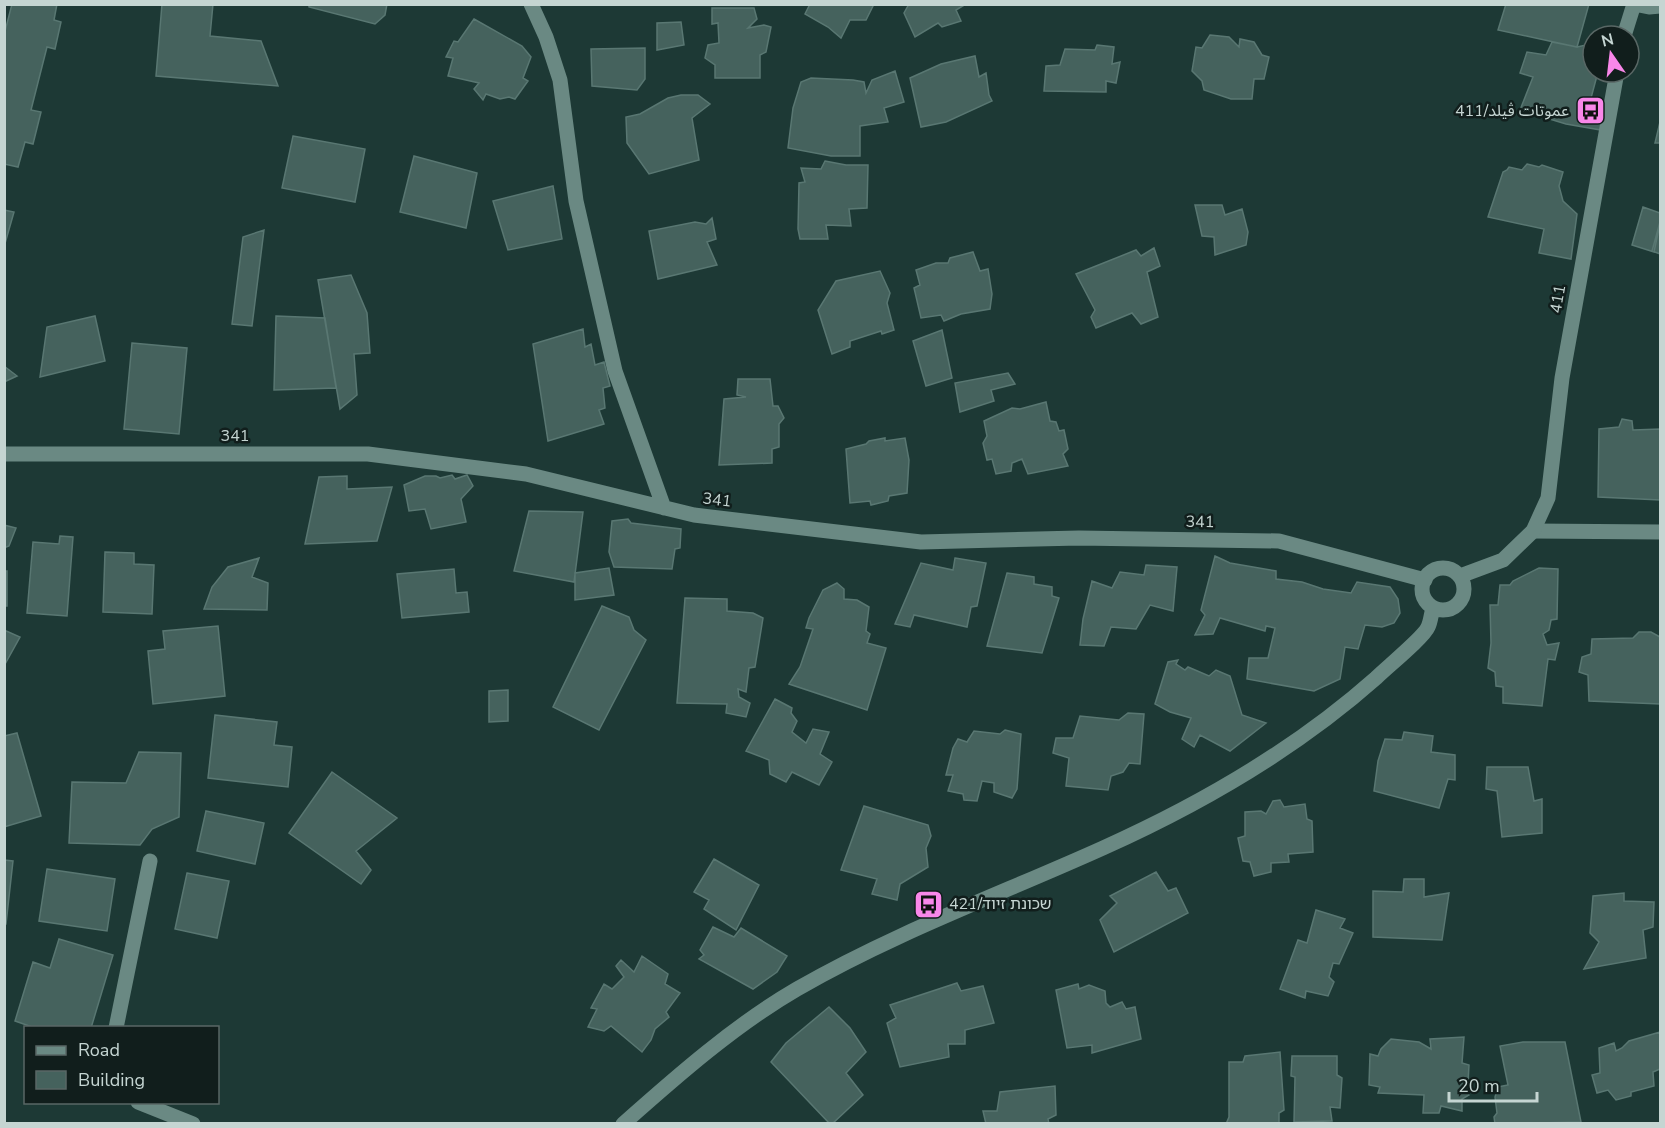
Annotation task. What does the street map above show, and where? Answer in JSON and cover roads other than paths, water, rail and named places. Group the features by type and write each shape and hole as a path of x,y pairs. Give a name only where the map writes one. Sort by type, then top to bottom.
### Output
{"street":[{"path":"531,4 546,37 560,80 576,201 615,371 664,508"},
{"path":"1628,24 1634,4 1649,7 1660,6"},
{"name":"411","path":"1533,531 1548,498 1562,378 1615,84"},
{"name":"341","path":"4,453 368,454 526,474 694,515 921,542 1079,538 1279,541 1425,580"},
{"path":"1460,576 1503,560 1533,531 1660,532"},
{"path":"1438,569 1452,570 1460,576 1465,592 1459,604 1448,610 1440,611 1433,608 1424,598 1422,591 1425,580 1431,572 1438,569"},
{"path":"623,1124 748,1020 796,989 866,952 1153,824 1284,750 1344,706 1406,650 1428,629 1433,608"},
{"path":"116,1026 150,861"},
{"path":"143,1104 193,1124"}],"place":[{"name":"عموتات ڤيلد/411","path":"1590,111"},
{"name":"שכונת זיוד/421","path":"928,904"}]}
